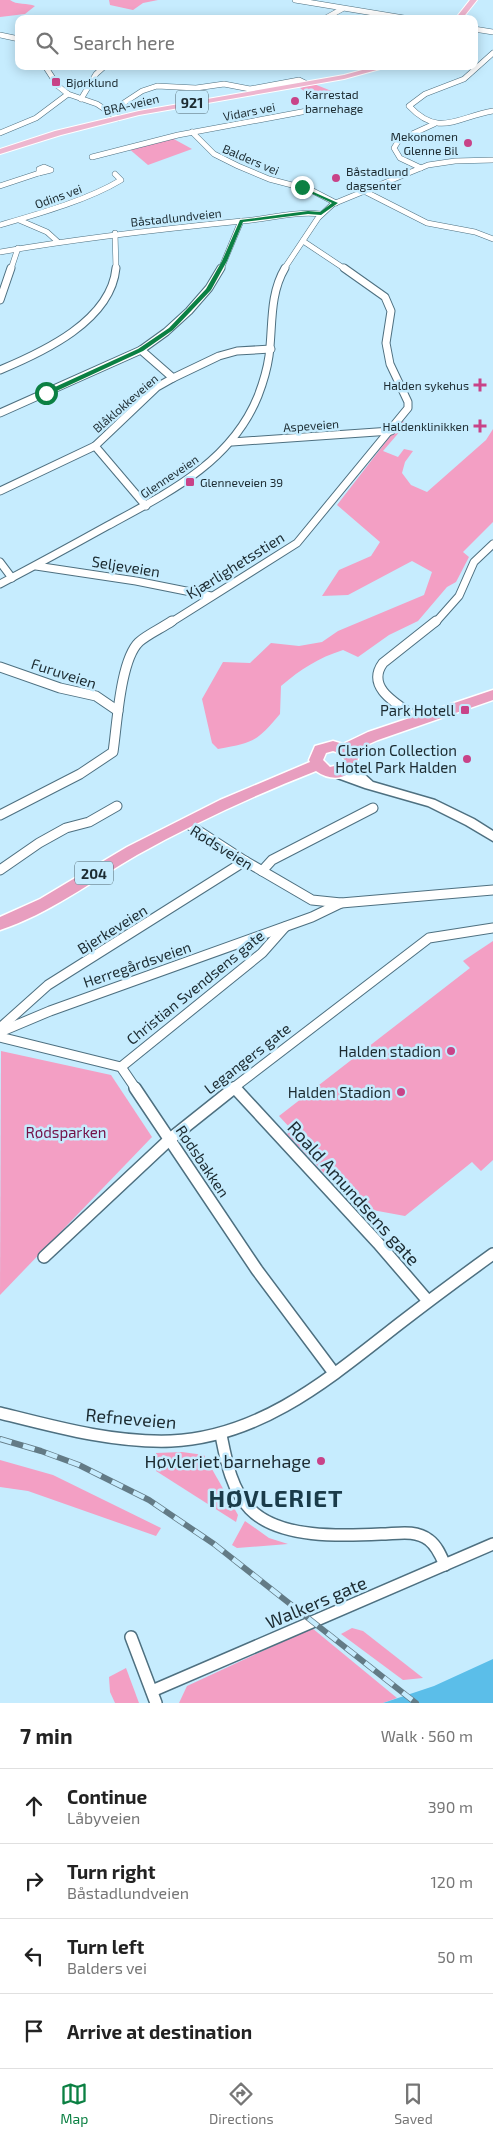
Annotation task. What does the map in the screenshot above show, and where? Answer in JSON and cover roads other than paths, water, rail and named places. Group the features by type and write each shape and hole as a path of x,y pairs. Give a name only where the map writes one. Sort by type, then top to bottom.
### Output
{"highway":[{"path":"344,749 373,736 493,695"},
{"path":"333,746 344,749 351,758 342,770 326,771 318,765 317,755 323,748 333,746"},
{"name":"204","path":"188,824 248,793 318,765"},
{"name":"Rødsveien","path":"0,924 45,903 132,852 188,824"}],"main road":[{"path":"461,15 474,0"},
{"name":"BRA-veien","path":"0,152 118,118 198,101 372,70"}],"street":[{"path":"295,0 384,15"},
{"path":"329,15 346,0"},
{"path":"478,30 493,32"},
{"path":"0,35 15,38"},
{"path":"478,64 493,53"},
{"path":"47,70 58,86 68,94 97,104 118,118"},
{"path":"81,99 96,74 100,70"},
{"path":"434,124 409,106 412,101 461,80 471,70"},
{"path":"110,112 142,91 157,86 196,88 224,84 244,89 299,80 306,83"},
{"path":"0,133 22,126 36,118 68,94"},
{"name":"Vidars vei","path":"92,157 192,132 323,108"},
{"path":"421,168 400,158 394,148 399,140 434,124 448,124 493,111"},
{"name":"Balders vei","path":"192,132 214,154 238,166 269,179 311,190 336,203"},
{"path":"321,214 336,203 421,168 446,161 493,160"},
{"path":"0,186 38,173"},
{"name":"Odins vei","path":"0,225 108,188 120,180 114,174"},
{"path":"366,192 427,223 475,232 493,239"},
{"name":"Båstadlundveien","path":"0,252 176,226 308,213 321,214"},
{"name":"Glenneveien","path":"0,584 146,506 196,475 232,442 250,413 264,381 271,349 277,285 288,262 321,214"},
{"path":"19,220 47,232 58,242"},
{"path":"0,413 140,350 171,329 208,290 224,261 241,221"},
{"path":"0,370 54,344 79,326 102,303 115,277 115,234"},
{"name":"Kjærlighetsstien","path":"0,815 80,774 113,752 118,725 118,711 130,654 138,642 297,543 392,431 408,408 408,402 390,364 386,344 391,311 385,297 304,241"},
{"path":"0,300 18,248"},
{"name":"Blåklokkeveien","path":"0,491 95,446 159,386 173,378 225,354 255,349 271,349"},
{"path":"140,350 173,378"},
{"name":"Aspeveien","path":"232,442 392,431"},
{"path":"95,446 146,506"},
{"path":"420,720 383,692 377,684 377,671 383,663 430,628 447,610 459,596 474,562 493,544"},
{"path":"0,562 12,578"},
{"name":"Seljeveien","path":"36,566 134,580 211,596"},
{"name":"Furuveien","path":"0,667 60,688 96,696 118,711"},
{"path":"342,770 369,785 431,804 470,822 493,837"},
{"path":"0,870 39,842 66,828 89,822 117,806"},
{"path":"262,871 272,860 373,808"},
{"name":"Rødsveien","path":"188,824 304,897 323,902 341,903 493,890"},
{"name":"Bjerkeveien","path":"0,1030 48,985 245,861"},
{"name":"Rødsveien","path":"285,927 327,911 341,903"},
{"name":"Herregårdsveien","path":"0,1030 285,927"},
{"name":"Christian Svendsens gate","path":"121,1067 262,953 285,927"},
{"name":"Legangers gate","path":"44,1256 170,1139 234,1087 429,938 493,928"},
{"path":"0,1037 121,1067"},
{"name":"Rødsbakken","path":"121,1067 256,1270 334,1373"},
{"name":"Roald Amundsens gate","path":"234,1087 378,1243 428,1301"},
{"name":"Refneveien","path":"0,1413 71,1429 129,1439 171,1441 221,1435 250,1425 281,1410 334,1373 493,1254"},
{"path":"221,1435 228,1467 241,1496 251,1510 264,1520 288,1530 312,1533 411,1532 424,1535 432,1543 445,1565"},
{"name":"Walkers gate","path":"154,1697 493,1544"},
{"path":"130,1637 154,1697"}],"water":[{"path":"493,1659 493,1703 383,1703 434,1686"}],"railway":[{"path":"0,1439 79,1465 149,1500 214,1544 416,1703"}],"place":[{"name":"Bjørklund","path":"56,82"},
{"name":"Karrestad barnehage","path":"295,101"},
{"name":"Mekonomen Glenne Bil","path":"468,143"},
{"name":"Båstadlund dagsenter","path":"336,178"},
{"name":"Halden sykehus","path":"480,385"},
{"name":"Haldenklinikken","path":"480,426"},
{"name":"Glenneveien 39","path":"190,482"},
{"name":"Park Hotell","path":"465,710"},
{"name":"Clarion Collection Hotel Park Halden","path":"467,759"},
{"name":"Halden stadion","path":"451,1051"},
{"name":"Halden Stadion","path":"401,1092"},
{"name":"Høvleriet barnehage","path":"321,1461"}],"district":[{"name":"HØVLERIET","path":"276,1497"}],"park label":[{"name":"Rødsparken","path":"66,1132"}]}
